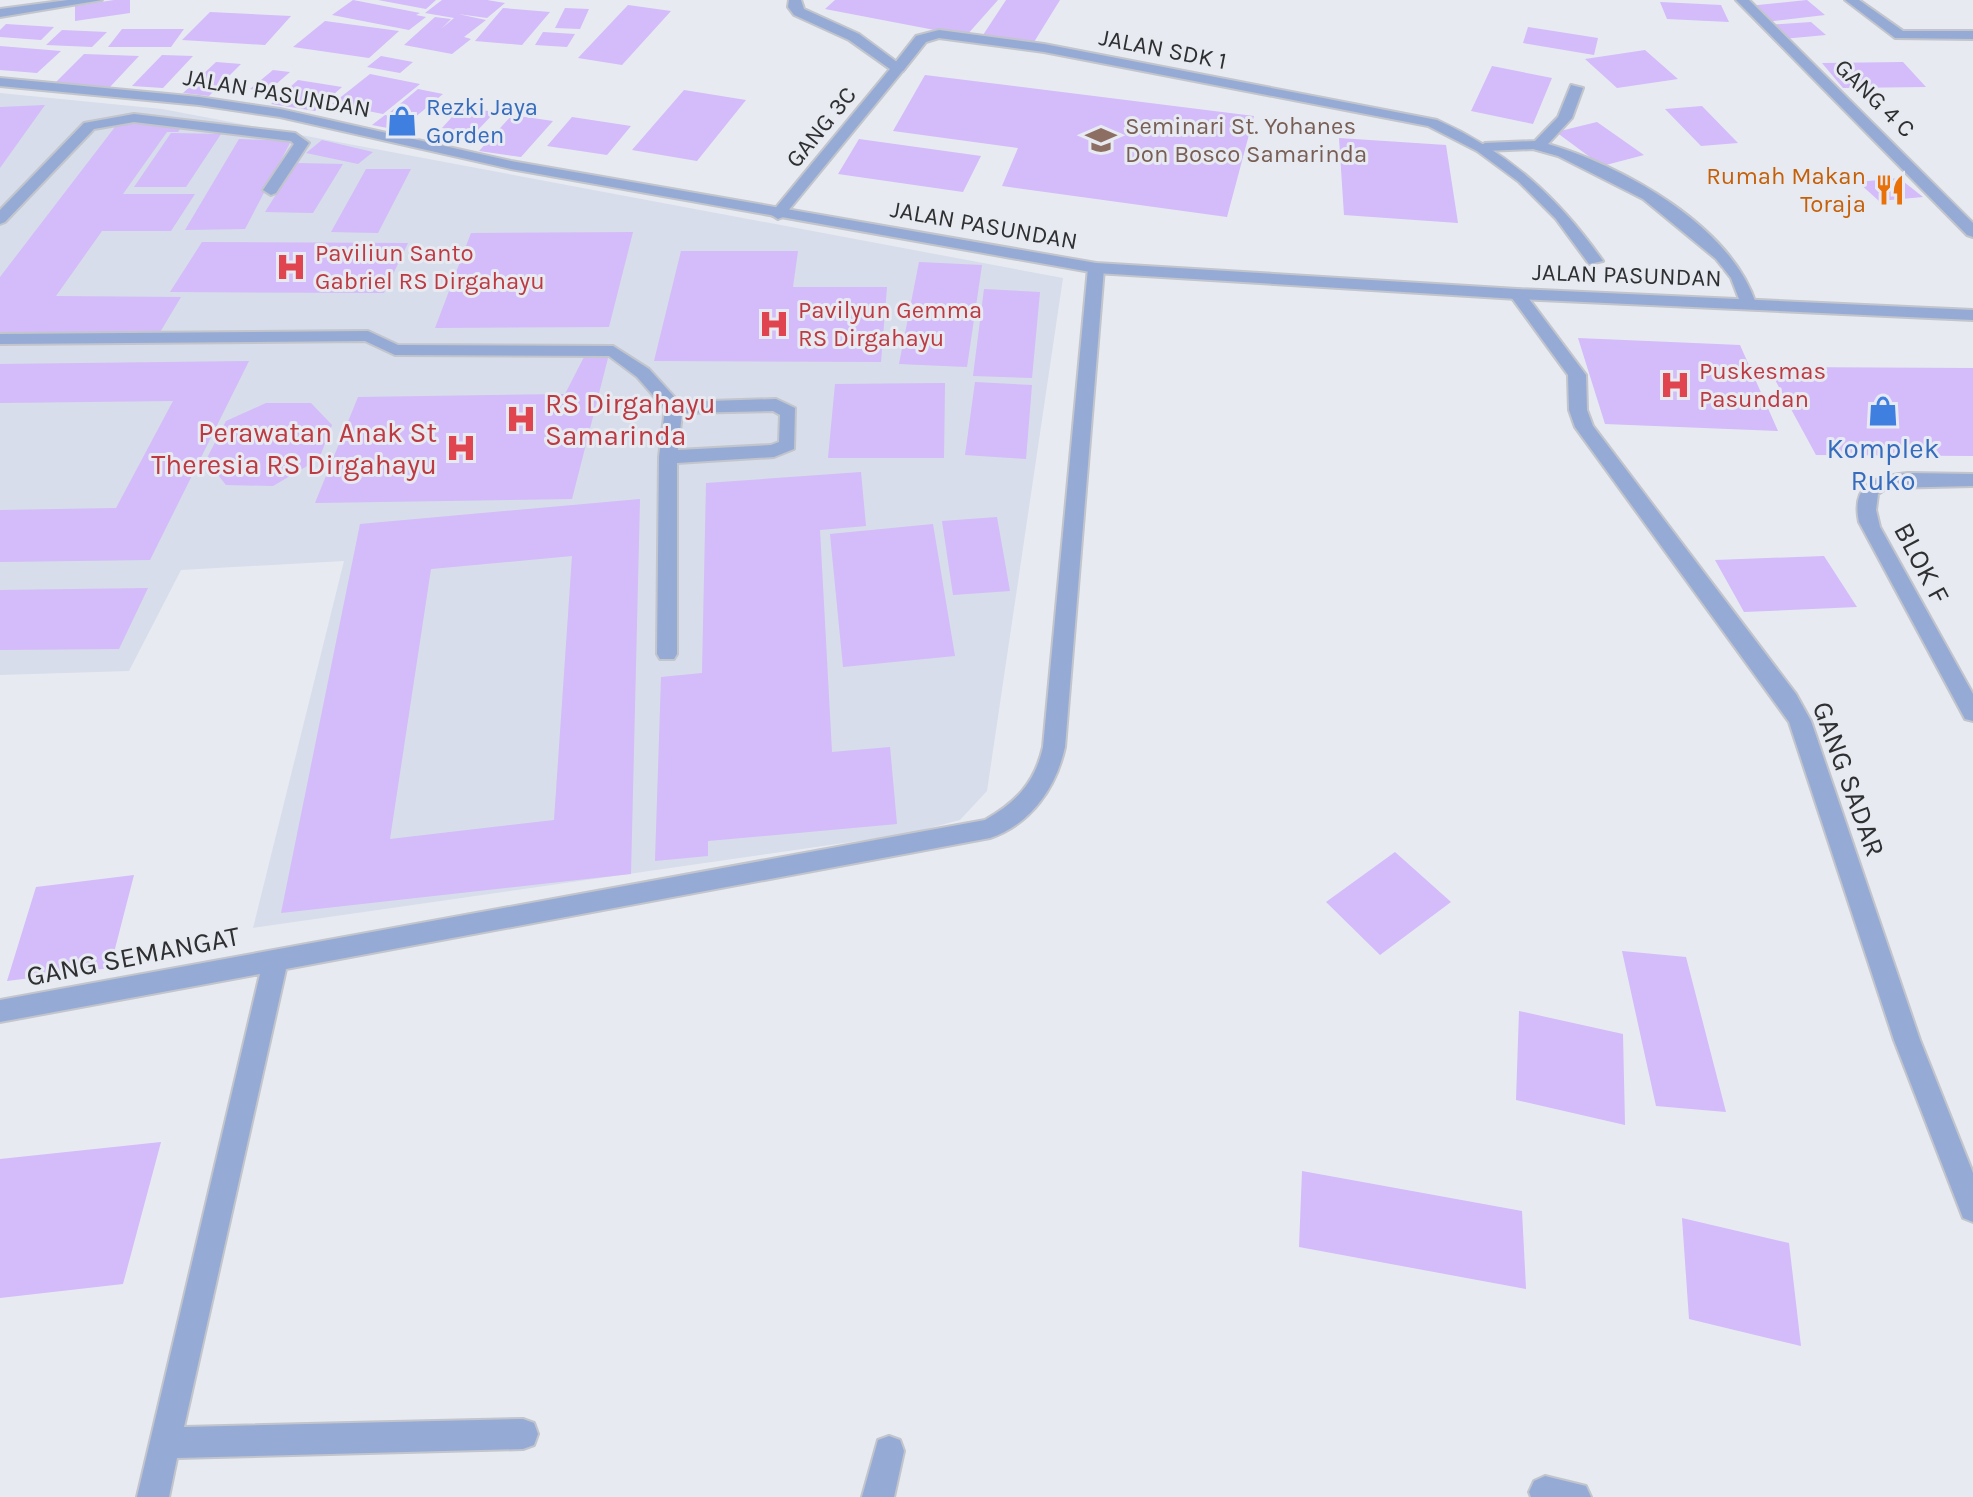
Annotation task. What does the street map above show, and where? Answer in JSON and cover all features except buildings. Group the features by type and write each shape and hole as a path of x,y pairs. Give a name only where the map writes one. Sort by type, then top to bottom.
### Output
{"street":[{"path":"0,13 96,0"},
{"path":"795,0 794,7 799,12 854,37 898,68"},
{"name":"GANG 4 C","path":"1742,0 1973,232"},
{"path":"1851,0 1900,35 1973,35"},
{"name":"JALAN SDK 1","path":"898,68 921,39 939,34 1044,48 1432,123 1485,147"},
{"name":"GANG 3C","path":"778,214 898,68"},
{"name":"JALAN PASUNDAN","path":"0,82 267,111 511,165 1096,268 1517,294 1973,315"},
{"path":"1538,146 1565,118 1576,88"},
{"path":"0,219 89,126 134,118 295,137 302,143 299,152 271,190"},
{"path":"1485,147 1538,146 1572,155 1647,194 1696,232 1737,275 1748,304"},
{"path":"1485,147 1516,169 1562,214 1595,261"},
{"name":"GANG SEMANGAT","path":"0,1011 990,829 1021,812 1051,765 1054,747 1096,268"},
{"name":"GANG SADAR","path":"1517,294 1577,375 1578,410 1584,427 1800,721 1907,1040 1973,1208"},
{"path":"0,339 368,336 395,350 613,351 643,373 674,408 668,457 667,654"},
{"path":"668,457 774,451 788,445 789,412 776,405 674,408"},
{"name":"BLOK F","path":"1970,704 1870,527 1865,510 1868,495 1874,486 1883,483 1973,480"},
{"path":"153,1497 276,959"},
{"path":"166,1443 523,1434"},
{"path":"878,1497 889,1451"}],"shaded area":[{"name":"RS Dirgahayu Samarinda","path":"0,93 162,109 1063,278 987,791 960,820 907,834 253,928 344,561 181,570 129,671 0,675"}],"place":[{"name":"Rezki Jaya Gorden","path":"402,121"},
{"name":"Seminari St. Yohanes Don Bosco Samarinda","path":"1101,140"},
{"name":"Rumah Makan Toraja","path":"1890,190"},
{"name":"Paviliun Santo Gabriel RS Dirgahayu","path":"291,267"},
{"name":"Pavilyun Gemma RS Dirgahayu","path":"774,324"},
{"name":"Puskesmas Pasundan","path":"1675,385"},
{"name":"Komplek Ruko","path":"1883,411"},
{"name":"RS Dirgahayu Samarinda","path":"521,419"},
{"name":"Perawatan Anak St Theresia RS Dirgahayu","path":"461,448"}]}
